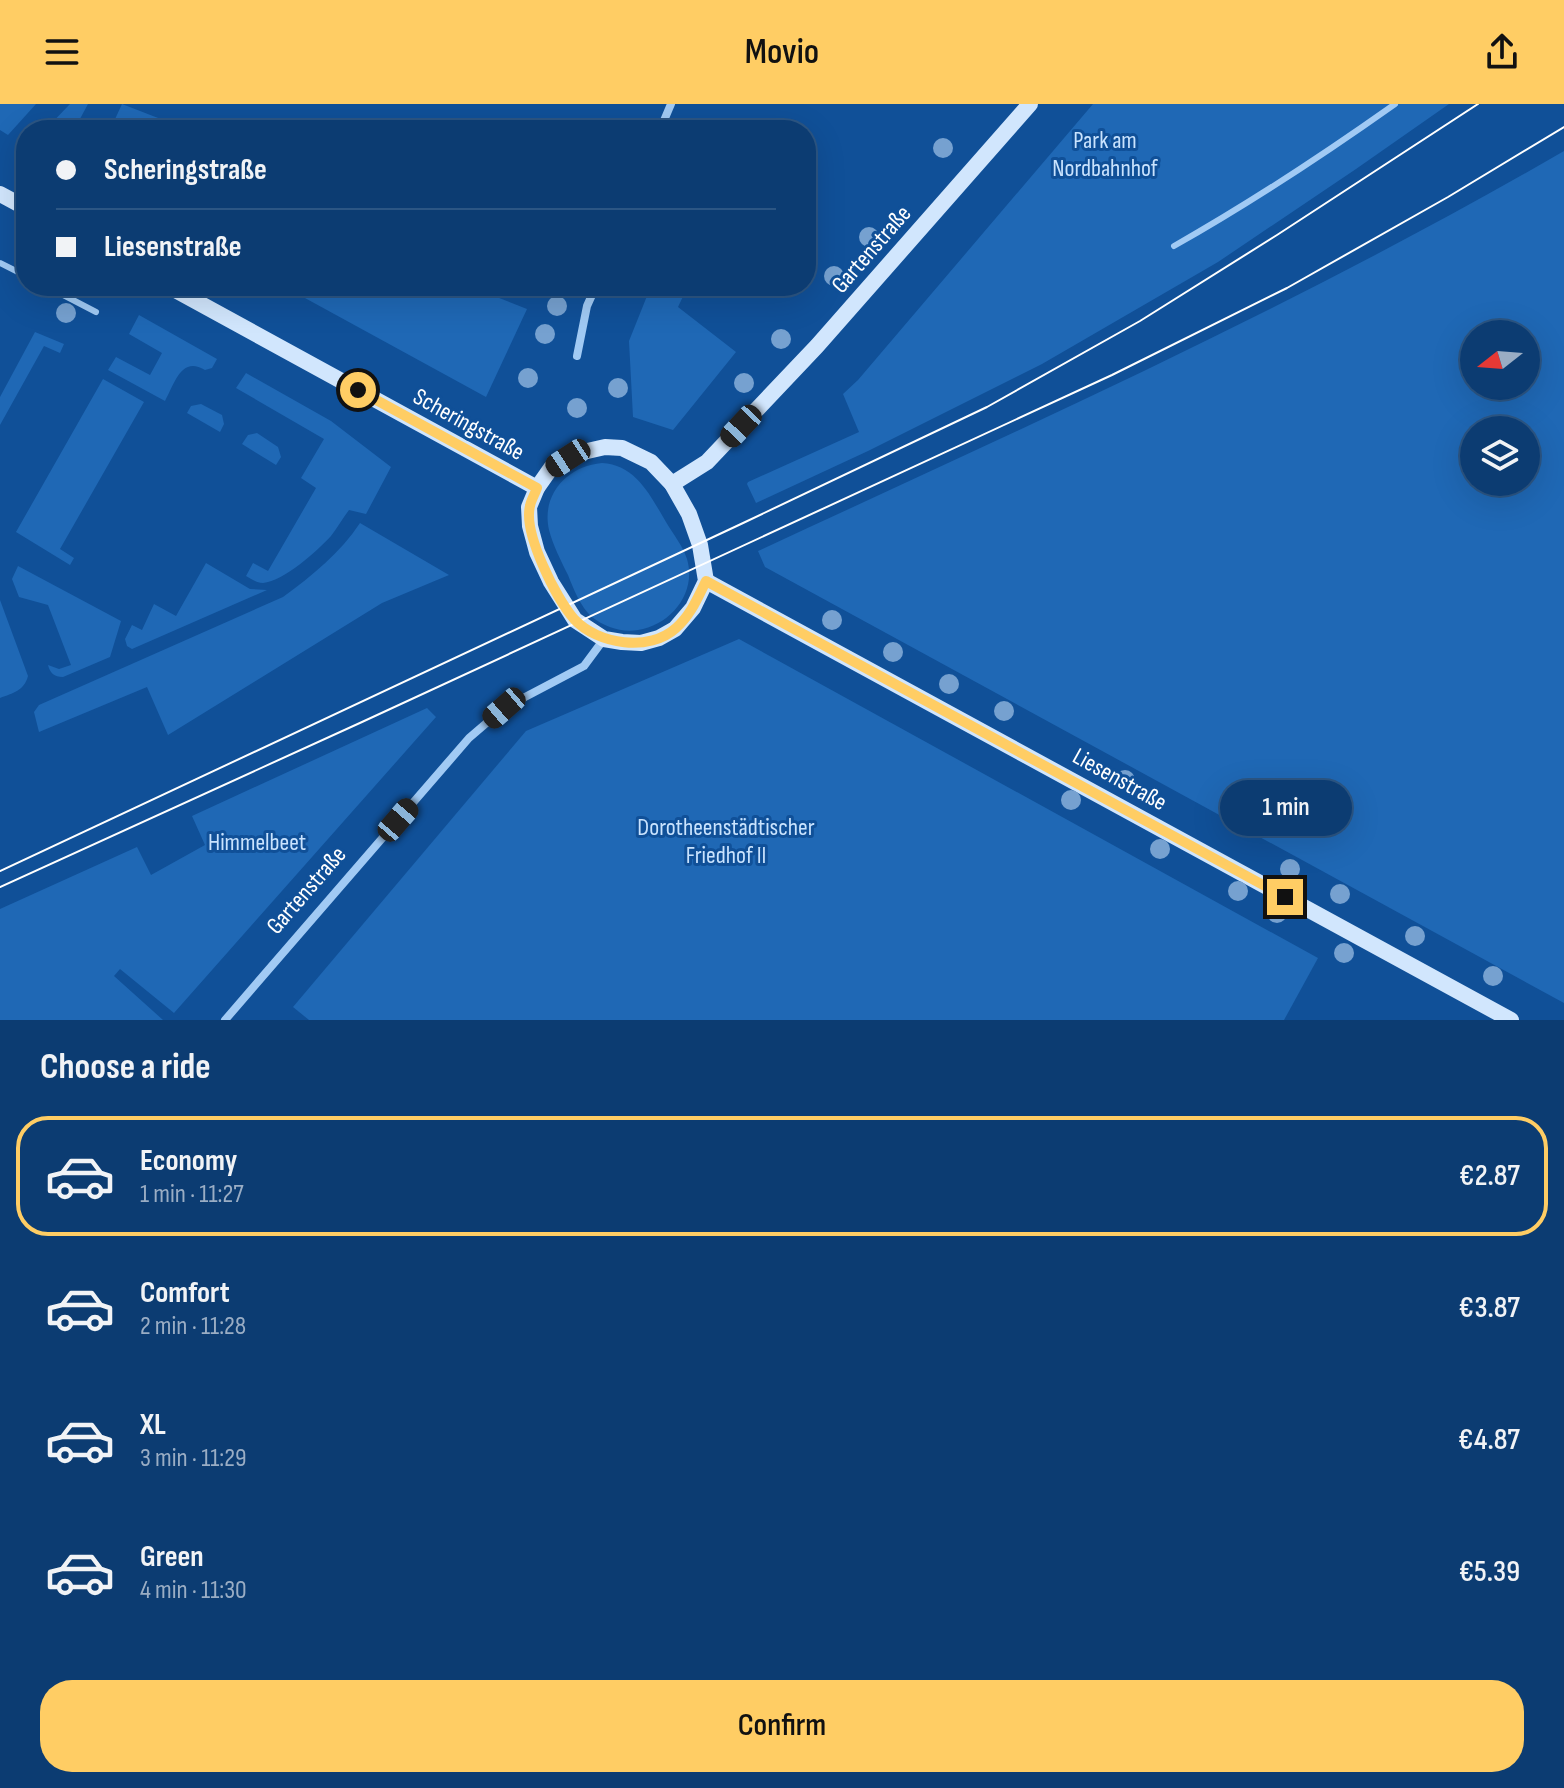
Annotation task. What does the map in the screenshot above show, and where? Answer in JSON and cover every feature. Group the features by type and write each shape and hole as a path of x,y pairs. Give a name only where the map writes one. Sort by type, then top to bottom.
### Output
{"street":[{"name":"Gartenstraße","path":"672,484 707,462 817,346 1030,104"},
{"name":"Scheringstraße","path":"186,296 537,488"},
{"path":"577,356 592,296"},
{"path":"605,447 622,448 651,462 672,484 700,545 706,581 693,608 675,629 641,643 604,639 575,620 551,582 537,552 529,507 537,488 551,468 583,452 605,447"},
{"name":"Liesenstraße","path":"706,581 1511,1020"},
{"name":"Gartenstraße","path":"225,1020 469,738 504,708 584,666 604,639"}],"lane":[{"path":"1174,246 1234,212 1395,104"},
{"path":"65,296 96,312"}],"green space":[{"path":"0,104 36,104 22,120 16,120 16,126 8,135 0,130"},
{"path":"70,104 88,104 79,120 55,120"},
{"path":"122,104 163,120 115,120"},
{"name":"Park am Nordbahnhof","path":"1093,104 1449,104 1218,262 1042,364 756,503 748,482 859,432 843,394"},
{"path":"1564,151 1564,1003 765,567 758,551 1166,360 1367,259"},
{"path":"301,296 494,296 527,309 486,397"},
{"path":"647,296 683,296 678,307 736,352 673,430 633,417 629,341"},
{"path":"139,315 217,359 212,368 205,370 190,366 184,369 165,401 108,370 116,357 150,375 162,353 129,334"},
{"path":"35,332 64,344 60,353 44,346 0,425 0,397"},
{"path":"246,373 331,421 391,467 366,514 349,510 331,536 309,557 281,577 263,583 246,576 253,563 268,571 316,488 301,478 324,439 236,388"},
{"path":"103,379 144,402 60,549 74,558 70,565 16,532"},
{"path":"201,404 222,415 224,424 220,432 187,413 191,406"},
{"path":"257,433 278,447 281,457 276,465 242,444 248,435"},
{"path":"602,463 624,469 641,483 687,559 689,572 685,595 671,614 650,627 626,631 597,621 588,613 575,592 549,530 549,505 559,484 578,470"},
{"path":"360,523 449,575 382,603 168,735 147,687 39,732 34,712 39,705 283,597 325,563"},
{"path":"206,563 250,589 267,590 132,649 127,646 125,639 132,625 142,630 154,604 176,616"},
{"path":"18,566 121,621 110,657 63,677 53,674 48,665 59,669 71,665 48,605 19,597 12,579"},
{"path":"0,600 28,676 21,688 0,698"},
{"name":"Dorotheenstädtischer Friedhof II","path":"739,639 1318,958 1284,1020 309,1020 293,1007 526,731"},
{"name":"Himmelbeet","path":"427,708 436,717 174,1013 120,969 114,976 163,1020 0,1020 0,909 137,847 151,875 205,845 192,816"}],"tram line":[{"path":"0,871 987,407 1140,321 1478,104"},
{"path":"0,887 1112,375 1287,288 1564,127"}],"route":[{"path":"358,390 537,488 529,507 537,552 551,582 575,620 604,639 641,643 675,629 693,608 706,581 1285,897"}]}
